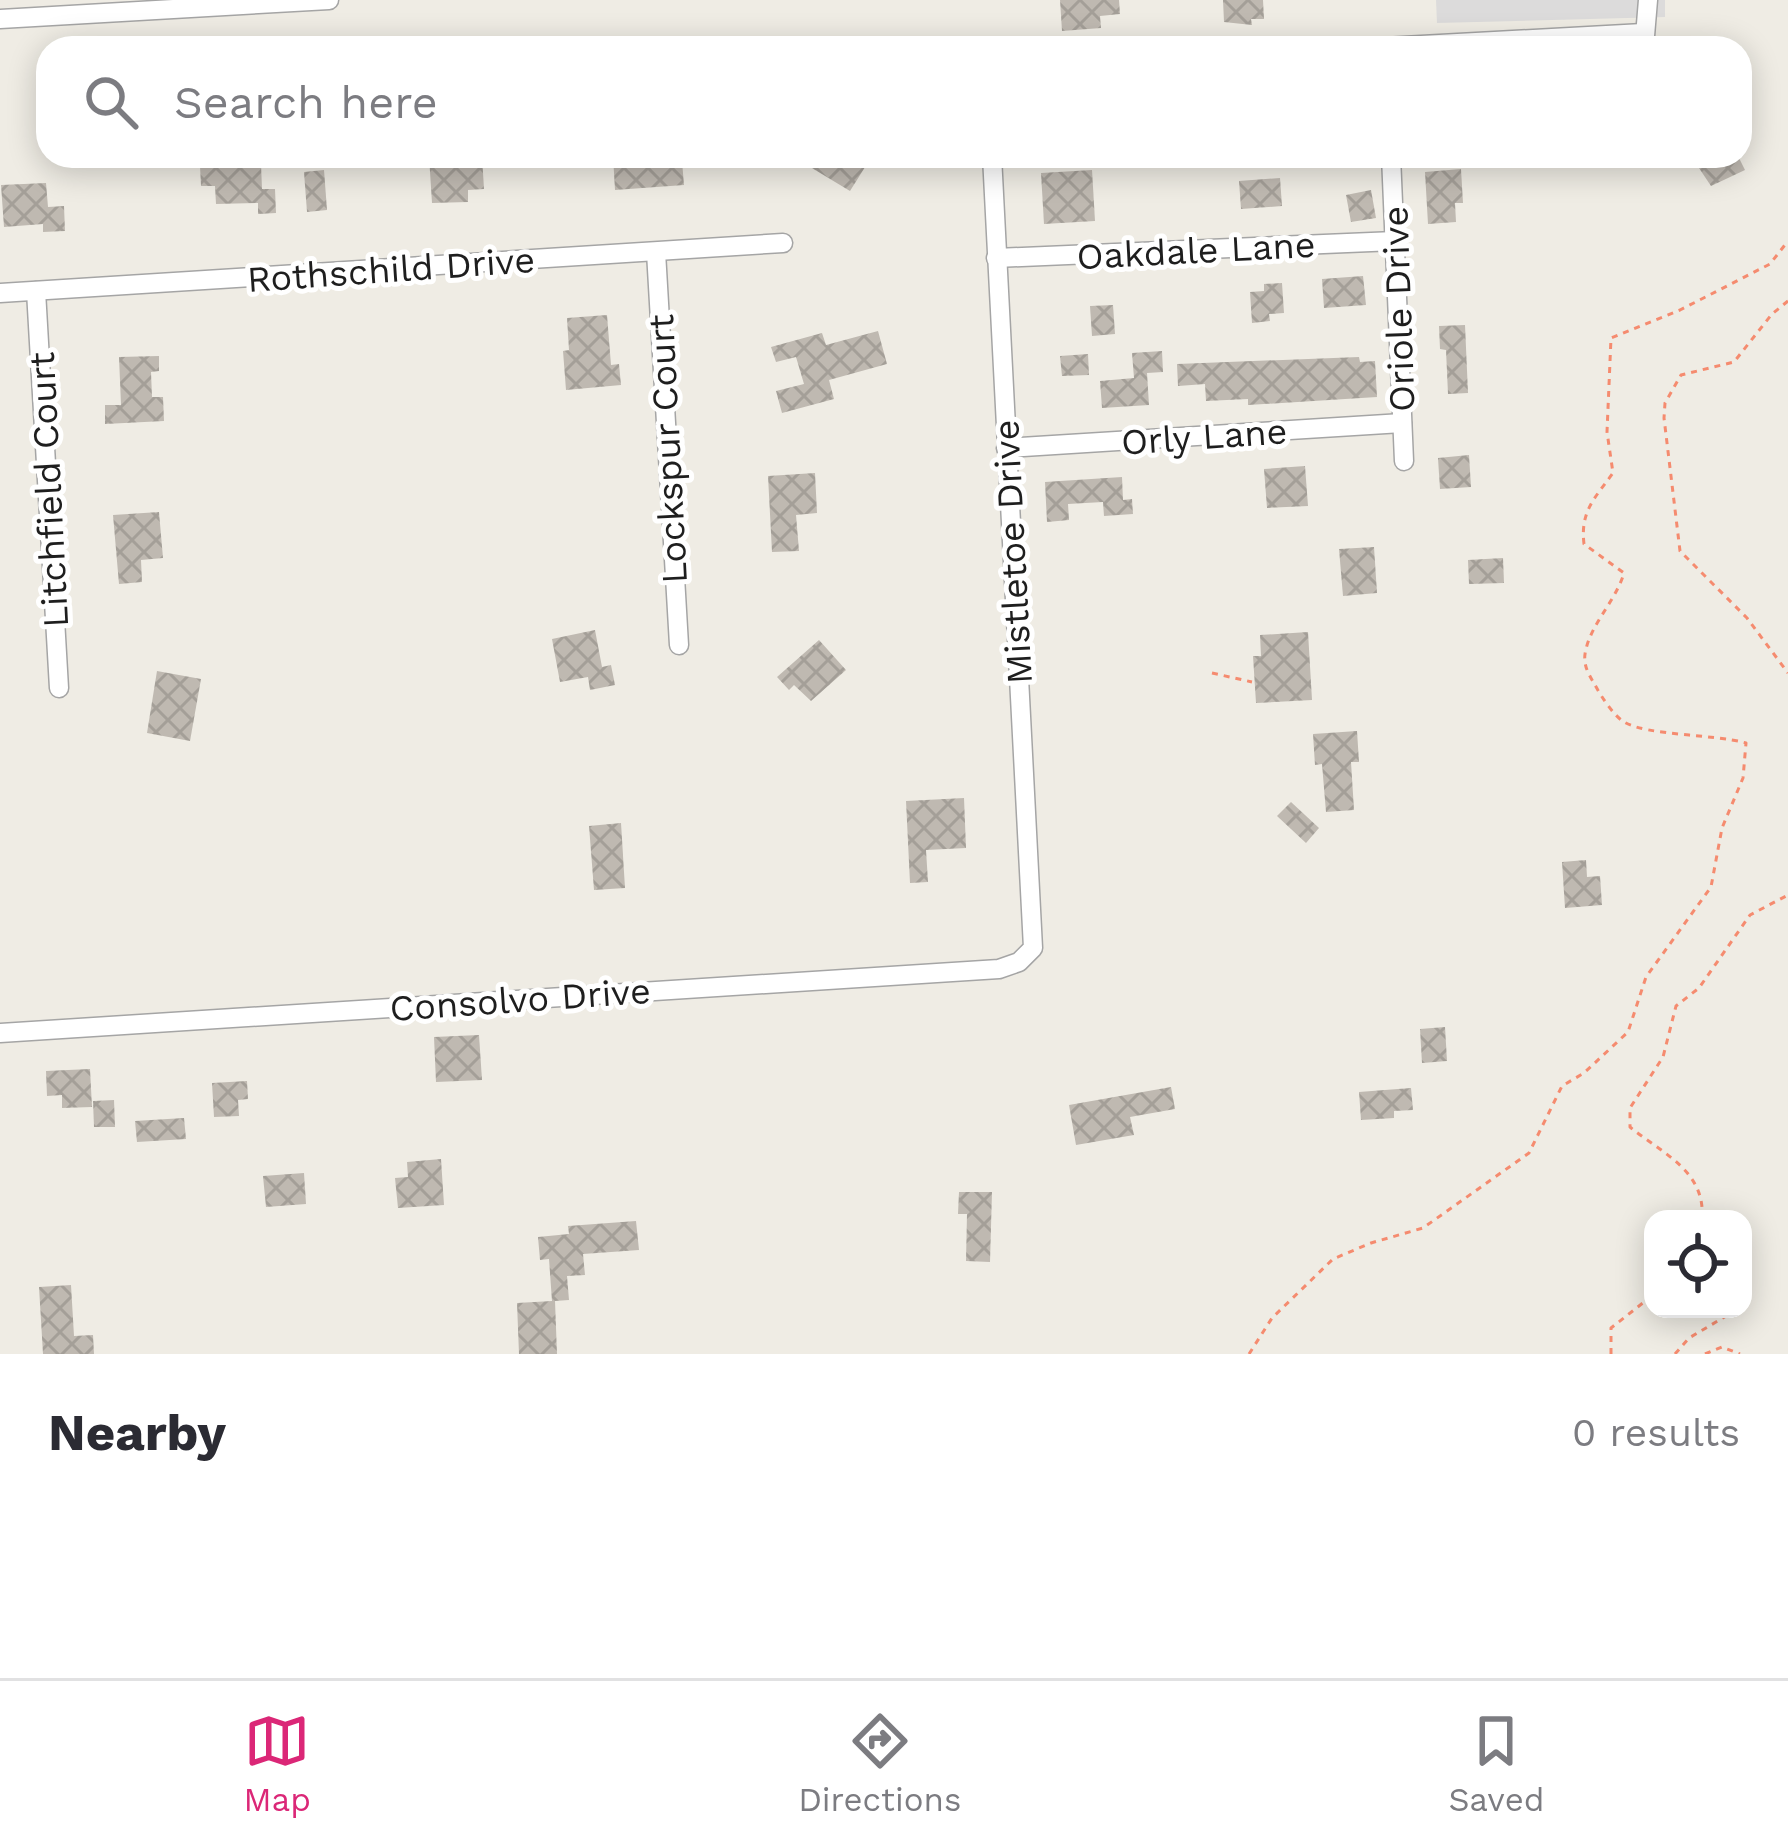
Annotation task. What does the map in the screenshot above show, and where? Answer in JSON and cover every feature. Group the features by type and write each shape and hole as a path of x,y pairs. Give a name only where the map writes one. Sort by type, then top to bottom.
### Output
{"street":[{"path":"0,19 329,0"},
{"path":"1644,36 1648,0"},
{"name":"Mistletoe Drive","path":"992,168 1033,948"},
{"name":"Oriole Drive","path":"1392,168 1404,461"},
{"name":"Oakdale Lane","path":"996,259 1395,241"},
{"name":"Rothschild Drive","path":"0,293 783,243"},
{"name":"Lockspur Court","path":"656,252 679,645"},
{"name":"Litchfield Court","path":"36,291 59,688"},
{"name":"Orly Lane","path":"1006,448 1402,423"},
{"name":"Consolvo Drive","path":"0,1033 999,968 1019,962 1033,948"}],"path":[{"path":"1250,1354 1272,1318 1334,1259 1424,1228 1529,1153 1562,1086 1584,1073 1628,1032 1646,977 1711,887 1722,828 1743,778 1746,743 1624,722 1600,694 1585,666 1586,647 1624,573 1584,544 1582,528 1585,509 1613,473 1606,432 1611,338 1680,310 1770,264 1788,241"},
{"path":"1788,301 1734,362 1681,375 1665,403 1664,418 1680,550 1747,618 1788,674"},
{"path":"1212,673 1252,682"},
{"path":"1703,1210 1682,1164 1630,1127 1630,1108 1663,1058 1676,1006 1699,988 1750,915 1788,895"},
{"path":"1611,1354 1611,1328 1644,1302"},
{"path":"1675,1354 1689,1338 1723,1318"},
{"path":"1705,1354 1722,1346 1740,1354"}],"shaded area":[{"path":"1436,0 1665,0 1665,17 1437,23"}],"building":[{"path":"1060,0 1119,0 1120,14 1100,16 1101,28 1062,31"},
{"path":"1223,0 1263,0 1264,19 1251,19 1252,25 1224,22"},
{"path":"200,168 261,168 262,189 275,189 276,213 258,214 258,203 216,204 215,186 201,186"},
{"path":"430,168 483,168 484,189 468,190 468,202 432,203"},
{"path":"614,168 683,168 684,185 615,190"},
{"path":"812,168 864,168 850,191"},
{"path":"1699,168 1744,168 1745,170 1711,186"},
{"path":"1461,169 1463,203 1455,203 1456,222 1428,224 1425,172"},
{"path":"324,170 327,210 307,212 304,172"},
{"path":"1092,170 1095,221 1044,224 1041,173"},
{"path":"1280,178 1282,206 1241,209 1239,181"},
{"path":"46,183 48,207 64,206 65,231 43,232 43,224 4,227 1,185"},
{"path":"1371,190 1376,218 1351,222 1346,195"},
{"path":"1363,276 1366,305 1324,308 1322,279"},
{"path":"1282,283 1284,313 1252,323 1250,292 1264,291 1264,284"},
{"path":"1113,305 1115,334 1092,336 1090,306"},
{"path":"607,315 611,365 619,364 621,385 566,390 567,318"},
{"path":"1465,325 1468,393 1448,394 1446,350 1440,349 1439,326"},
{"path":"878,331 887,364 829,380 834,399 782,413 776,391 804,384 796,357 776,362 771,347 822,333 826,345"},
{"path":"1162,351 1163,372 1147,373 1149,405 1102,408 1100,381 1134,378 1132,353"},
{"path":"1088,354 1089,375 1062,376 1060,356"},
{"path":"159,356 159,371 151,372 152,397 163,397 164,421 105,424 105,405 121,405 119,357"},
{"path":"1359,357 1360,362 1375,361 1377,397 1248,405 1248,399 1206,401 1205,384 1178,386 1177,364"},
{"path":"1469,455 1471,487 1440,489 1438,458"},
{"path":"1305,466 1308,506 1267,508 1264,469"},
{"path":"815,473 817,513 796,515 799,551 772,552 768,476"},
{"path":"1122,477 1123,500 1132,499 1133,514 1104,516 1103,502 1068,504 1069,520 1047,522 1045,482"},
{"path":"159,512 163,558 141,560 142,582 119,584 113,515"},
{"path":"1374,547 1377,593 1343,596 1339,549"},
{"path":"1503,558 1504,583 1469,584 1468,560"},
{"path":"595,630 602,667 611,665 615,685 590,690 588,677 560,682 552,639"},
{"path":"1308,632 1312,700 1256,703 1253,656 1261,656 1260,635"},
{"path":"819,640 846,670 811,701 794,685 789,690 777,677"},
{"path":"157,671 201,679 190,741 147,733"},
{"path":"1357,731 1359,762 1351,762 1354,810 1326,812 1322,764 1315,765 1313,734"},
{"path":"964,798 966,848 926,850 928,882 910,883 906,801"},
{"path":"1291,802 1319,828 1306,843 1277,816"},
{"path":"621,823 625,888 594,890 589,826"},
{"path":"1586,860 1587,877 1600,876 1602,905 1565,908 1562,862"},
{"path":"1445,1027 1447,1061 1422,1063 1420,1029"},
{"path":"479,1035 482,1080 436,1082 434,1037"},
{"path":"90,1069 92,1107 62,1108 62,1095 47,1096 46,1071"},
{"path":"247,1081 248,1099 238,1100 239,1116 214,1117 212,1083"},
{"path":"1171,1087 1175,1109 1130,1117 1134,1135 1076,1145 1069,1105"},
{"path":"1411,1088 1413,1110 1394,1111 1394,1118 1361,1120 1359,1092"},
{"path":"114,1100 115,1127 94,1127 93,1101"},
{"path":"184,1118 186,1139 137,1142 135,1121"},
{"path":"441,1159 444,1205 398,1208 395,1178 408,1177 407,1162"},
{"path":"304,1173 306,1204 266,1207 263,1176"},
{"path":"959,1192 992,1192 990,1262 966,1261 967,1214 958,1214"},
{"path":"636,1221 639,1250 583,1254 585,1275 567,1276 569,1300 555,1301 557,1354 519,1354 517,1303 552,1301 549,1259 540,1260 538,1237 569,1234 568,1226"},
{"path":"71,1285 74,1336 93,1335 94,1354 43,1354 39,1287"}]}
